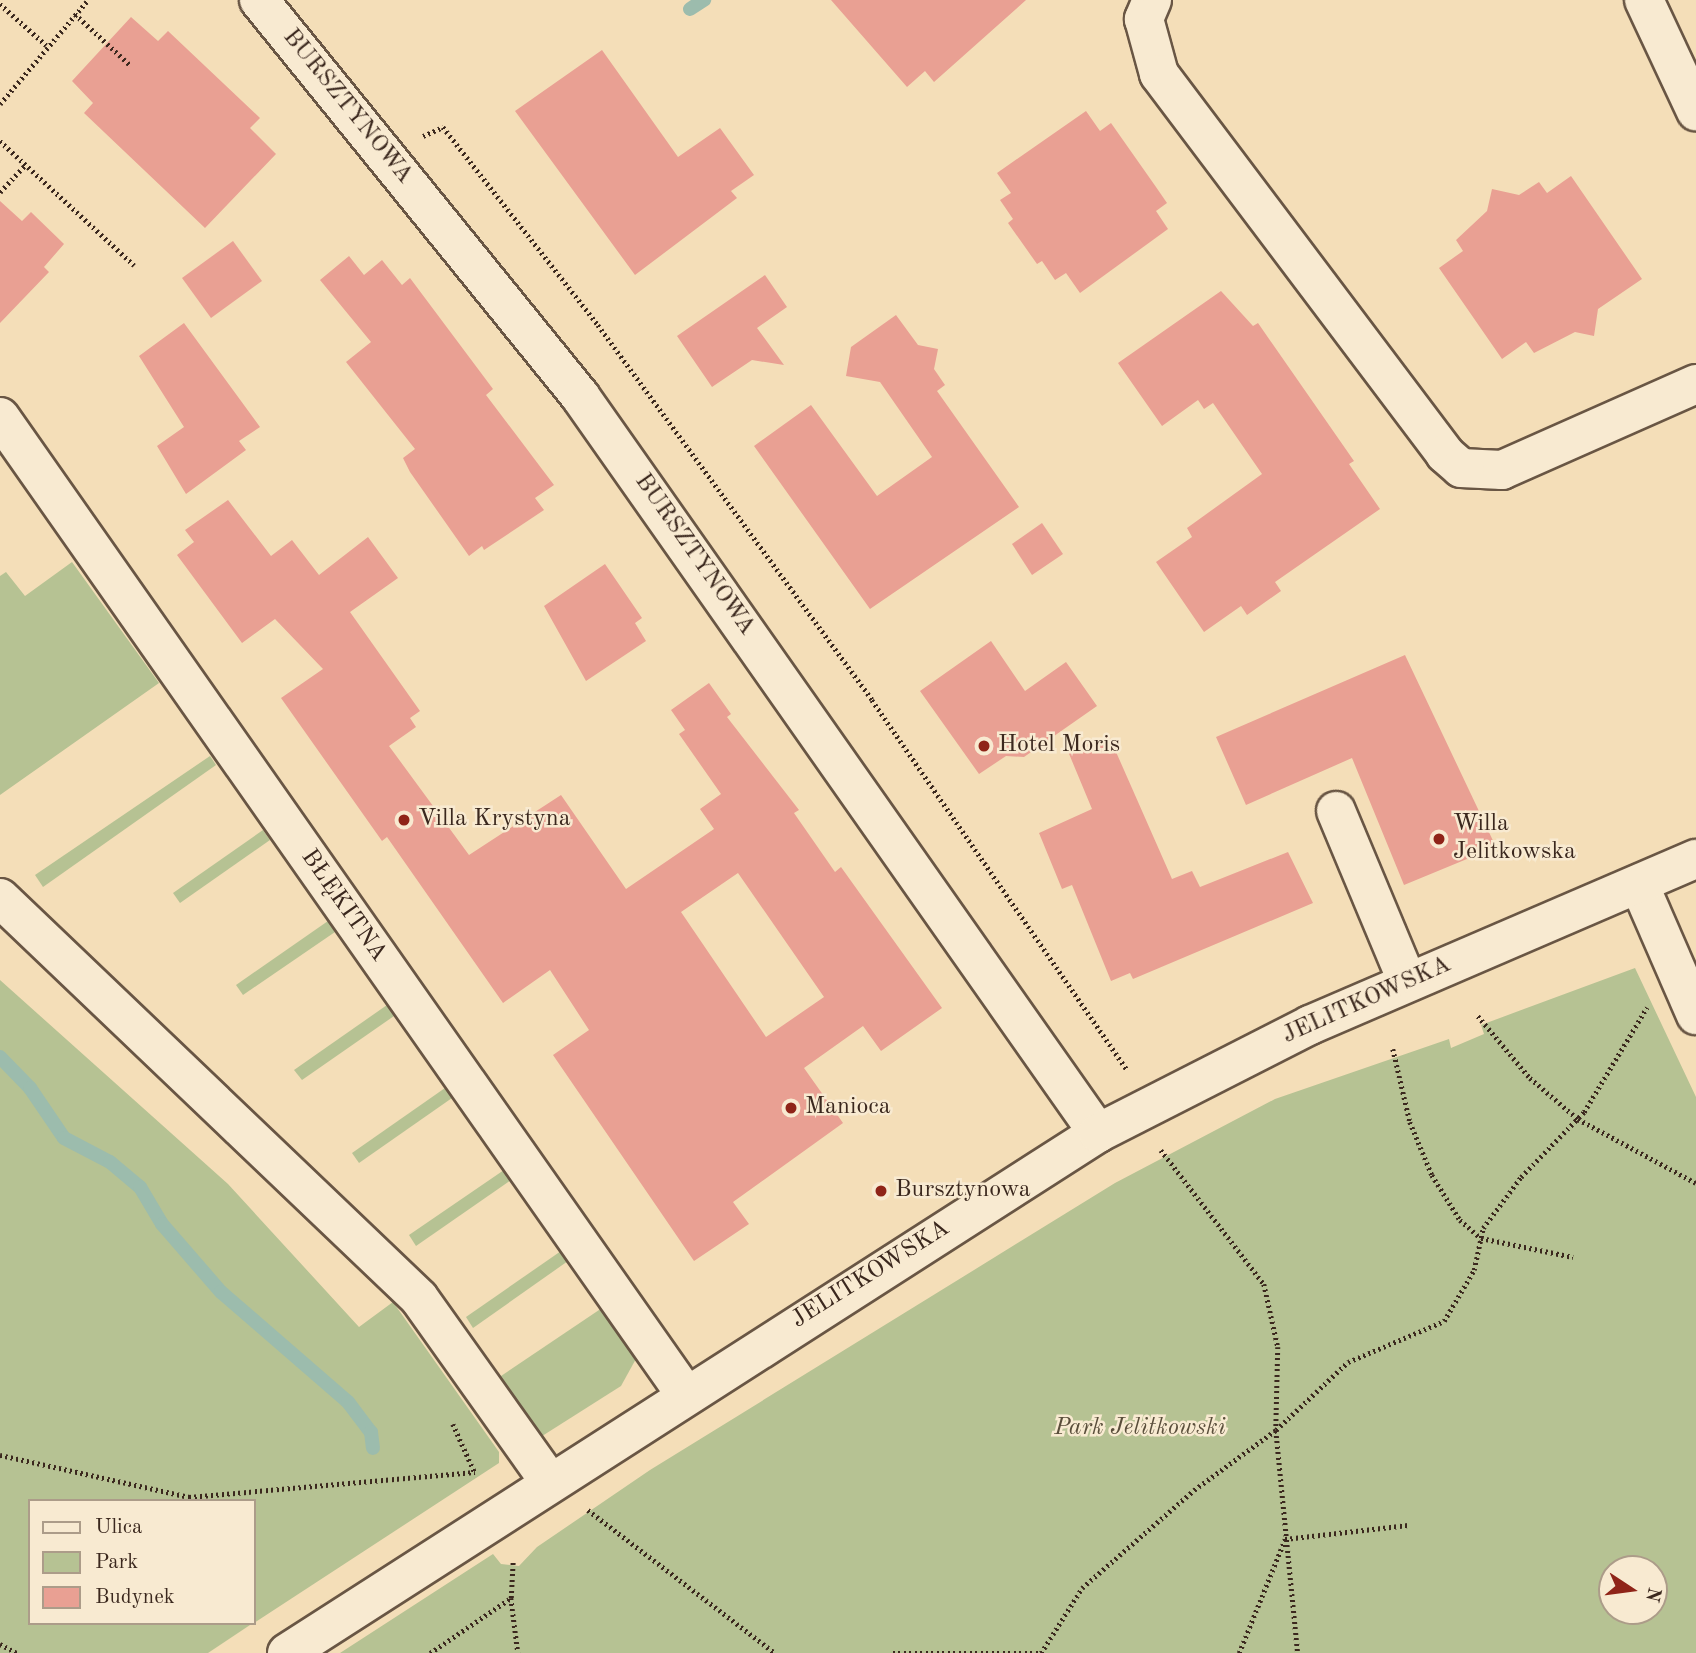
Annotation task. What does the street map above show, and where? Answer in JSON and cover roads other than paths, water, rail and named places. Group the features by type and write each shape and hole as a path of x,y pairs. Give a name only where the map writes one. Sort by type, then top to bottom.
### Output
{"street":[{"name":"BURSZTYNOWA","path":"259,0 580,396 1098,1133"},
{"path":"1152,0 1144,19 1159,74 1445,454 1461,468 1502,470 1696,384"},
{"path":"1644,0 1696,111"},
{"name":"BŁĘKITNA","path":"0,417 685,1394"},
{"path":"1336,811 1407,981"},
{"name":"JELITKOWSKA","path":"286,1653 685,1394 1098,1133 1407,981 1696,859"},
{"path":"1639,884 1696,1016"},
{"path":"0,898 419,1298 550,1482"}],"waterway":[{"path":"690,9 704,0"},
{"path":"0,1057 30,1088 64,1138 110,1162 140,1187 162,1224 221,1292 348,1402 371,1432 373,1448"}],"place":[{"name":"Hotel Moris","path":"984,746"},
{"name":"Villa Krystyna","path":"404,820"},
{"name":"Willa Jelitkowska","path":"1439,839"},
{"name":"Manioca","path":"791,1108"},
{"name":"Bursztynowa","path":"881,1191"}],"park label":[{"name":"Park Jelitkowski","path":"1140,1429"}]}
